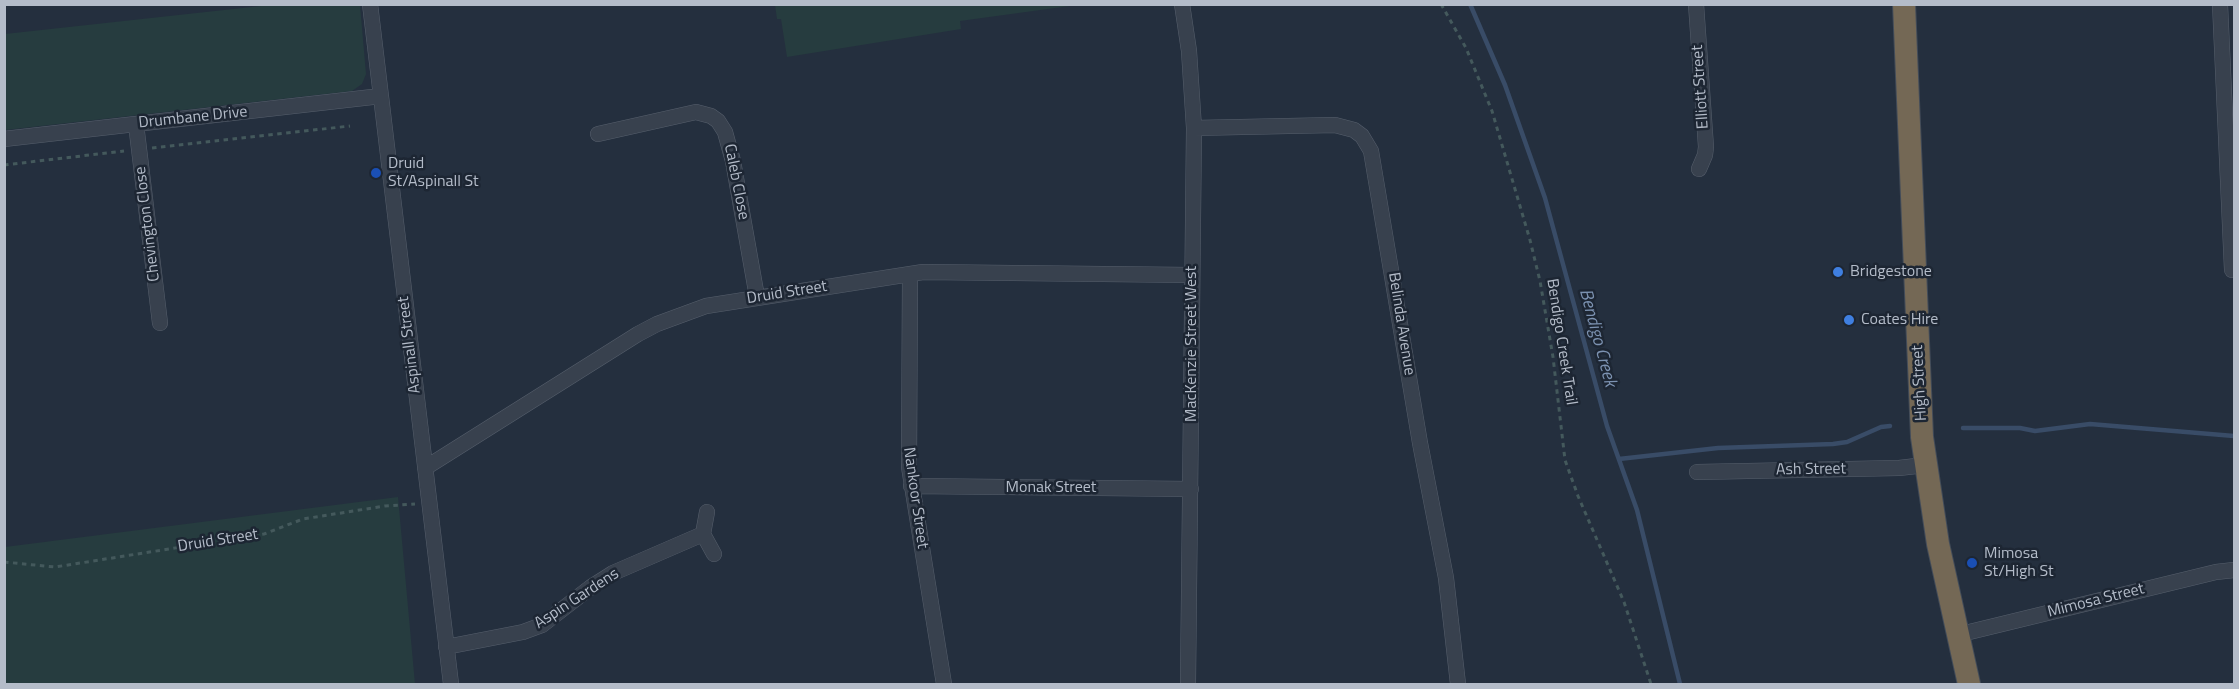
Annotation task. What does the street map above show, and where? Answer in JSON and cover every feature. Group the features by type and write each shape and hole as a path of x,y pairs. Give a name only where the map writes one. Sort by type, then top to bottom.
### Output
{"highway":[{"name":"High Street","path":"1904,4 1918,371 1925,465 1938,543 1969,684"}],"street":[{"name":"Aspinall Street","path":"370,4 451,684"},
{"name":"MacKenzie Street West","path":"1182,4 1189,51 1194,128 1188,684"},
{"name":"Elliott Street","path":"1696,4 1706,147 1699,169"},
{"path":"2220,4 2231,188 2232,270"},
{"name":"Drumbane Drive","path":"4,139 381,96"},
{"name":"Caleb Close","path":"598,134 696,112 704,113 717,121 725,132 734,161 757,297"},
{"name":"Chevington Close","path":"136,124 159,323"},
{"name":"Belinda Avenue","path":"1194,128 1335,125 1354,130 1362,136 1371,151 1420,443 1446,578 1458,684"},
{"name":"Druid Street","path":"425,468 657,324 706,306 910,274 950,272 1192,275"},
{"name":"Nankoor Street","path":"910,274 908,448 911,486 944,684"},
{"name":"Ash Street","path":"1697,472 1899,468 1925,465"},
{"name":"Monak Street","path":"911,486 1191,489"},
{"path":"707,512 703,534 714,554"},
{"name":"Aspin Gardens","path":"446,647 523,633 542,625 613,573 703,534"},
{"name":"Mimosa Street","path":"1957,635 2216,572 2235,570"}],"path":[{"name":"Bendigo Creek Trail","path":"1441,4 1466,48 1492,111 1540,281 1553,357 1565,460 1578,496 1624,602 1652,684"},
{"path":"146,149 350,126"},
{"path":"4,165 132,150"},
{"name":"Druid Street","path":"4,561 55,567 264,534 303,519 385,506 429,503"}],"green space":[{"path":"279,4 360,5 366,74 362,84 352,91 5,130 5,34"},
{"path":"775,4 1077,5 960,21 961,29 787,57 781,19 777,19"},
{"path":"398,497 415,684 5,684 5,547"}],"waterway":[{"name":"Bendigo Creek","path":"1470,4 1505,85 1545,198 1607,426 1637,510 1680,684"},
{"path":"1963,428 2020,428 2035,431 2090,424 2234,436"},
{"path":"1619,459 1718,448 1833,444 1847,442 1881,427 1890,426"}],"place":[{"name":"Druid St/Aspinall St","path":"376,173"},
{"name":"Bridgestone","path":"1838,272"},
{"name":"Coates Hire","path":"1849,320"},
{"name":"Mimosa St/High St","path":"1972,563"}]}
